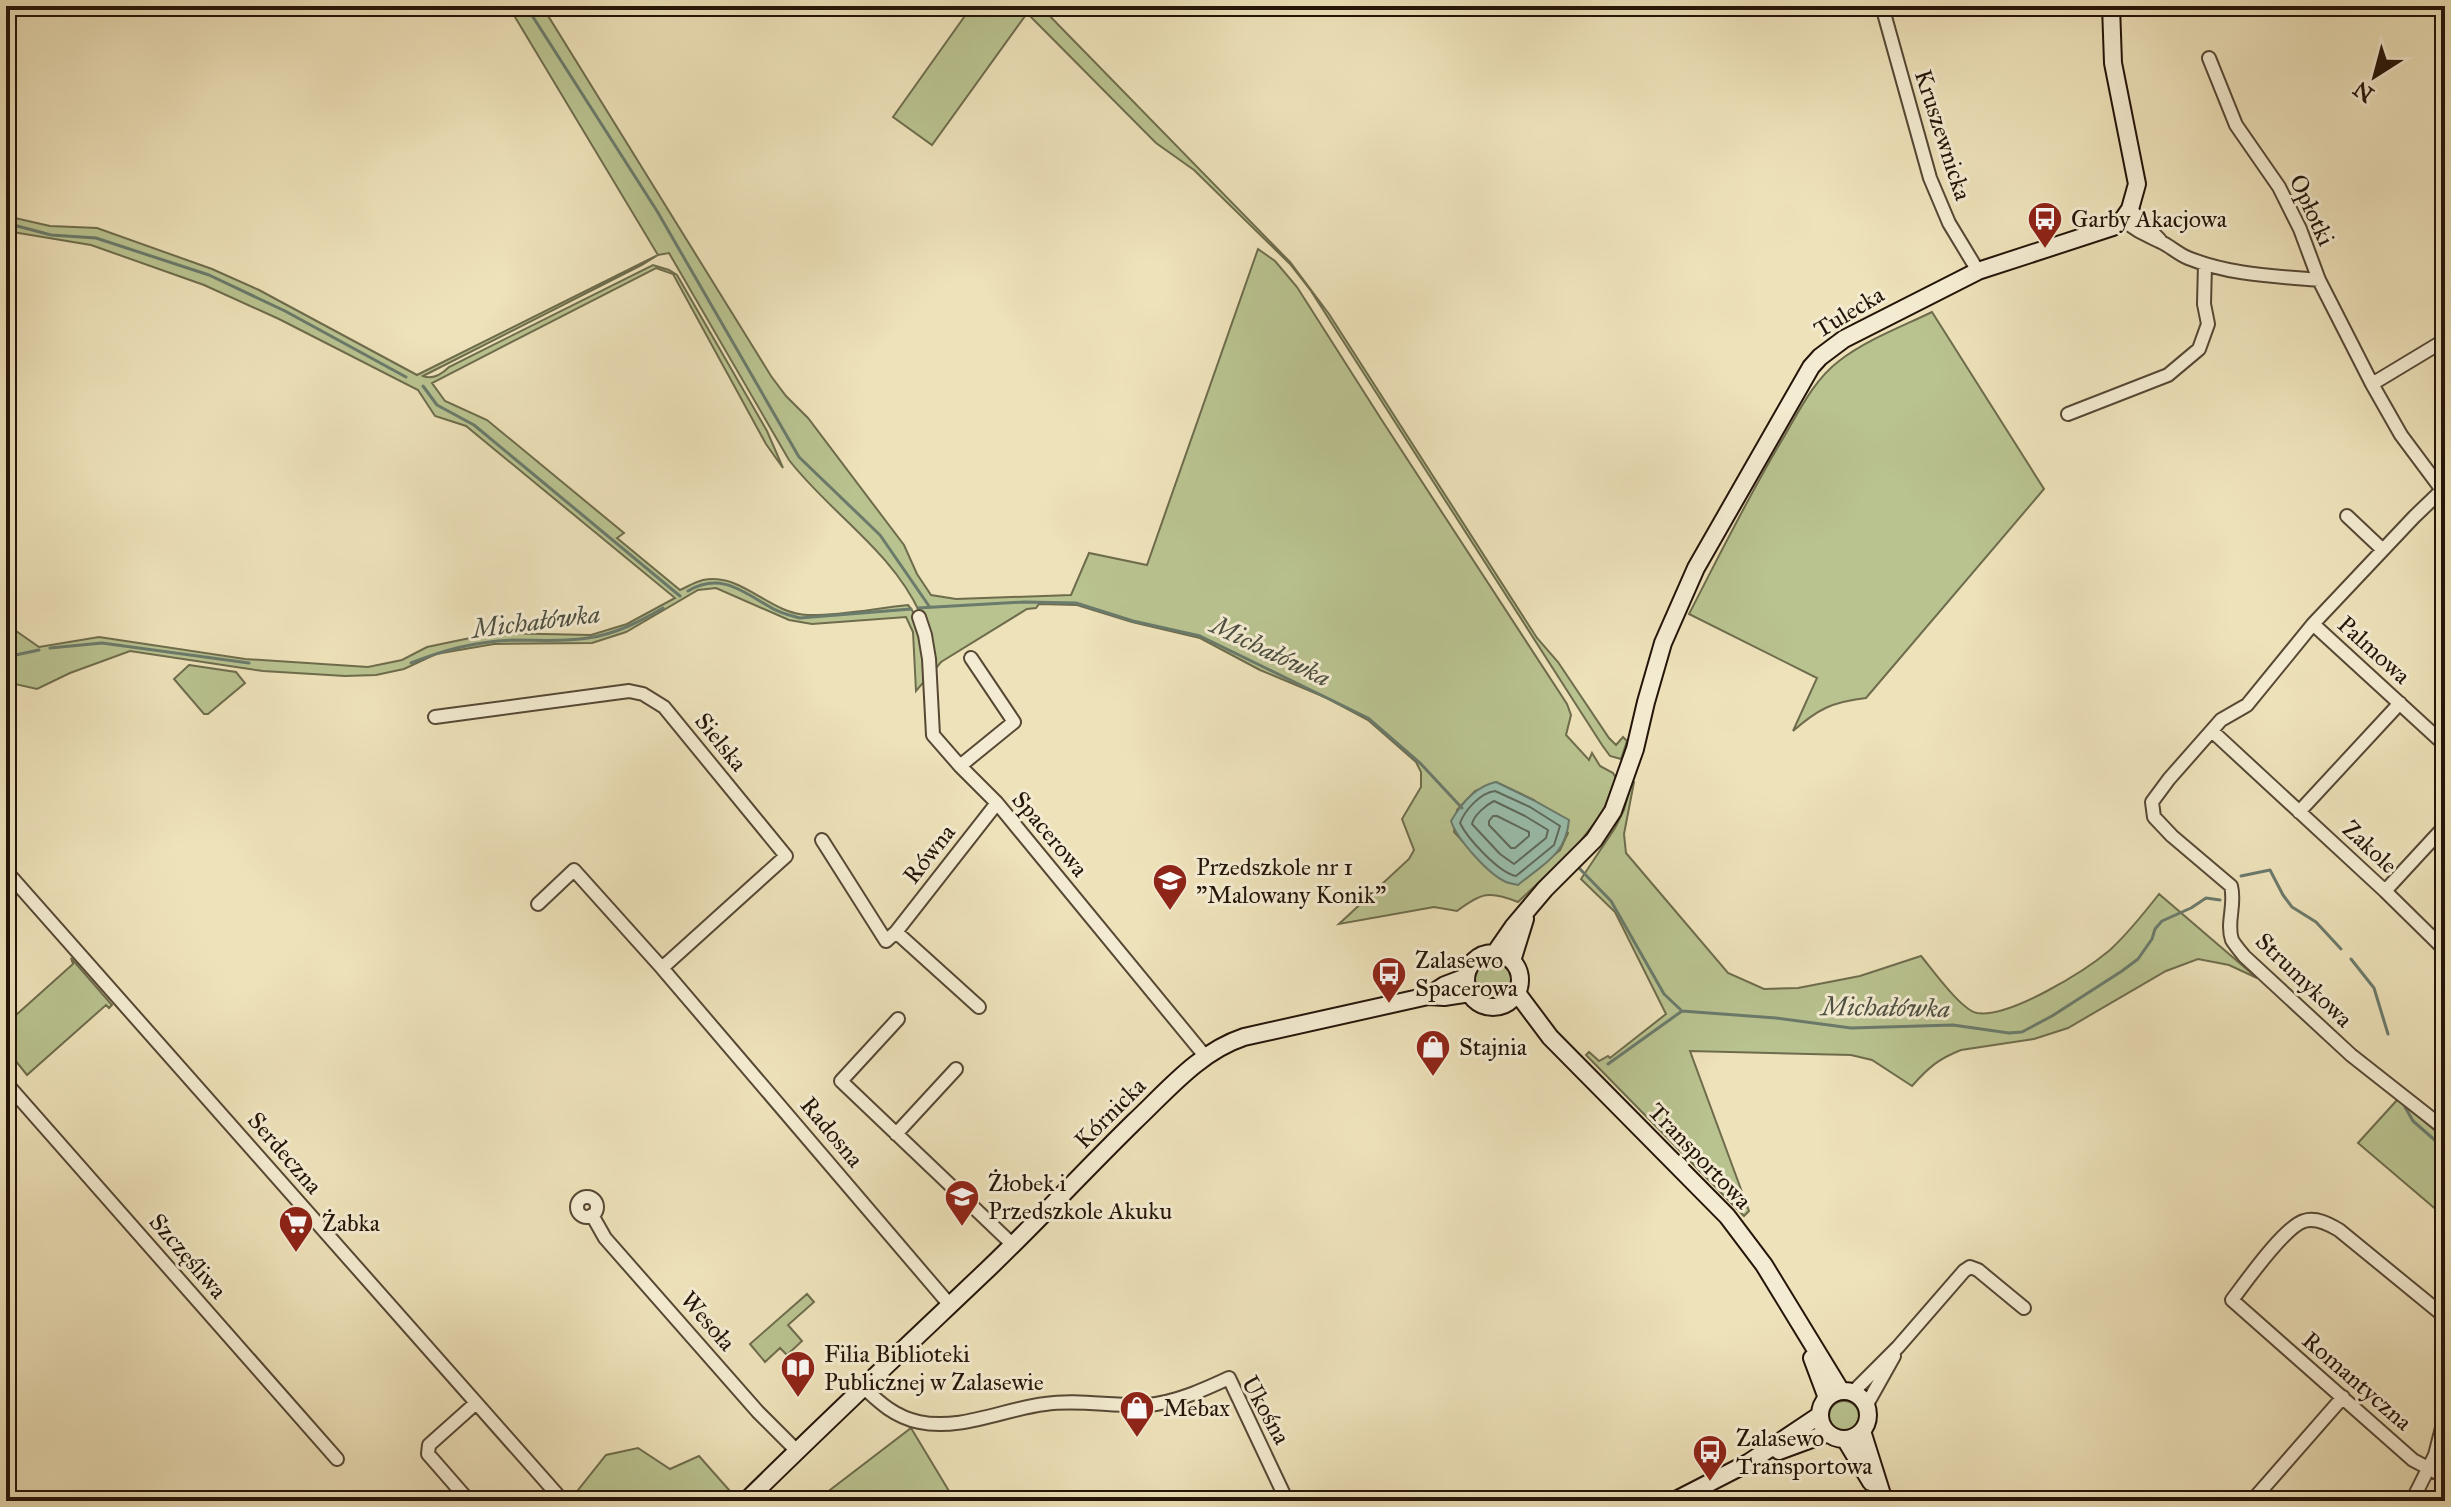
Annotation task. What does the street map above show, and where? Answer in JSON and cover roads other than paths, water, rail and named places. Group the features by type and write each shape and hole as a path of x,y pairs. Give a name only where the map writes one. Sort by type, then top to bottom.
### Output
{"street":[{"name":"Kruszewnicka","path":"1882,6 1930,178 1949,223 1978,271"},
{"path":"2111,6 2113,63 2137,184 2126,214 2143,234 2205,264 2243,273 2319,280"},
{"name":"Opłotki","path":"2209,58 2236,125 2279,187 2300,229 2319,280 2372,384 2401,435 2444,492"},
{"name":"Tulecka","path":"1527,913 1553,881 1582,853 1613,811 1635,749 1663,643 1696,568 1805,376 1820,357 1844,339 1978,271 2104,231 2126,214"},
{"path":"2068,414 2168,375 2199,349 2208,324 2204,304 2205,264"},
{"path":"2372,384 2445,340"},
{"name":"Palmowa","path":"2444,492 2383,550 2313,624 2445,745"},
{"path":"2347,516 2383,550"},
{"name":"Spacerowa","path":"919,617 929,659 933,735 997,803 1205,1056"},
{"name":"Strumykowa","path":"2313,624 2247,705 2221,720 2169,779 2152,802 2154,817 2231,886 2234,898 2230,923 2232,940 2244,956 2351,1055 2445,1129"},
{"path":"960,766 1014,722 971,658"},
{"name":"Sielska","path":"435,717 629,691 643,694 664,707 786,856 662,968"},
{"path":"2299,812 2400,703"},
{"name":"Zakole","path":"2212,731 2445,950"},
{"name":"Równa","path":"896,932 997,803"},
{"path":"2385,891 2445,826"},
{"path":"822,840 886,941 896,932 979,1007"},
{"name":"Radosna","path":"538,904 574,870 662,968 949,1304"},
{"name":"Serdeczna","path":"6,871 563,1501"},
{"path":"1495,953 1512,961 1520,976 1511,999 1497,1007 1481,1004 1468,985 1468,970 1477,959 1495,953 1527,913"},
{"path":"1512,961 1527,913"},
{"name":"Kórnicka","path":"746,1501 1205,1056 1244,1037 1428,996 1445,985 1468,985"},
{"name":"Transportowa","path":"1511,999 1727,1216 1764,1265 1840,1394"},
{"path":"898,1019 841,1081 1012,1244"},
{"path":"896,1134 956,1069"},
{"name":"Szczęśliwa","path":"6,1083 337,1459"},
{"name":"Wesoła","path":"592,1215 605,1238 758,1412 797,1451"},
{"name":"Romantyczna","path":"2445,1314 2339,1230 2315,1220 2304,1221 2294,1228 2269,1253 2232,1300 2413,1460 2445,1477"},
{"path":"1898,1347 1866,1406 1867,1421 1862,1431 1845,1439 1828,1433 1823,1426 1821,1408 1898,1347 1970,1267 1978,1270 2024,1308"},
{"name":"Ukośna","path":"863,1387 880,1404 899,1416 922,1423 941,1424 1047,1404 1161,1403 1229,1378 1287,1501"},
{"path":"1840,1394 1859,1397 1866,1406"},
{"path":"2252,1501 2343,1397"},
{"path":"469,1501 428,1454 429,1445 476,1403"},
{"path":"1674,1501 1748,1463 1820,1415"},
{"path":"2412,1501 2429,1468 2445,1416"},
{"path":"1862,1431 1884,1501"},
{"path":"1748,1463 1828,1433"},
{"path":"1845,1439 1884,1501"}],"water":[{"path":"1496,782 1569,820 1558,850 1518,885 1499,878 1482,864 1466,846 1451,821 1470,797 1482,787"}],"waterway":[{"path":"526,6 657,211 799,457 880,535 929,606"},
{"path":"6,223 51,235 96,238 209,275 285,311 406,377"},
{"path":"423,386 437,405 474,425 680,596"},
{"name":"Michałówka","path":"688,591 710,583 721,583 777,611 800,618 911,609"},
{"name":"Michałówka","path":"918,608 1024,602 1076,603 1133,621 1200,636 1368,718 1421,764 1462,808"},
{"name":"Michałówka","path":"411,663 449,650 487,642 570,640 608,634 663,608"},
{"name":"Michałówka","path":"50,648 102,643 249,663"},
{"name":"Michałówka","path":"6,657 39,650"},
{"name":"Michałówka","path":"1579,868 1611,901 1664,994 1682,1011 1776,1018 1851,1028 1953,1025 2022,1032 2052,1016 2138,959 2162,921 2206,898 2220,900"},
{"name":"Michałówka","path":"2241,876 2270,870 2292,907 2316,922 2341,949"},
{"name":"Michałówka","path":"2351,959 2374,988 2388,1034"},
{"path":"1608,1064 1682,1011"},
{"name":"Michałówka","path":"2405,1107 2413,1121 2445,1149"}],"place":[{"name":"Garby Akacjowa","path":"2045,250"},
{"name":"Przedszkole nr 1 \"Malowany Konik\"","path":"1170,912"},
{"name":"Zalasewo Spacerowa","path":"1389,1005"},
{"name":"Stajnia","path":"1433,1078"},
{"name":"Żłobek i Przedszkole Akuku","path":"962,1228"},
{"name":"Żabka","path":"296,1254"},
{"name":"Filia Biblioteki Publicznej w Zalasewie","path":"798,1399"},
{"name":"Mebax","path":"1137,1439"},
{"name":"Zalasewo Transportowa","path":"1710,1483"}]}
